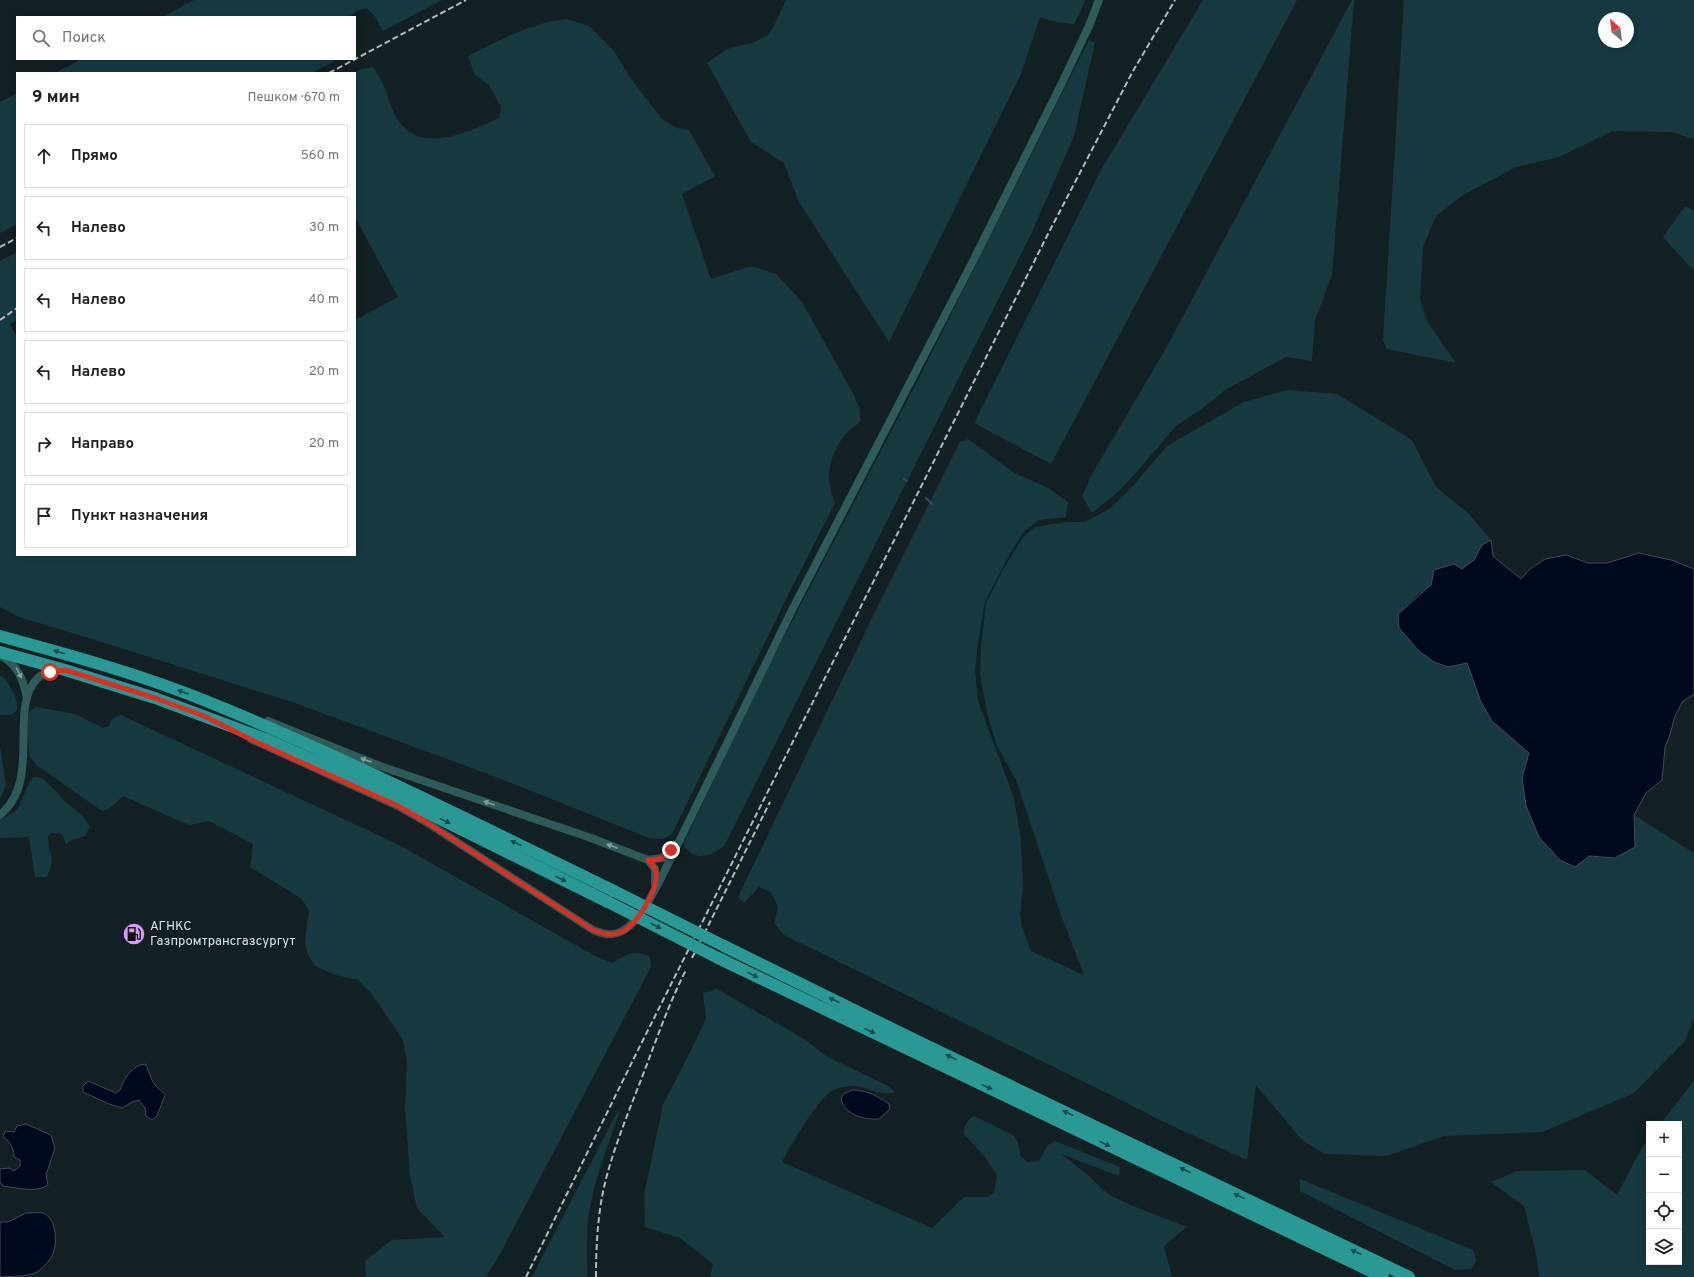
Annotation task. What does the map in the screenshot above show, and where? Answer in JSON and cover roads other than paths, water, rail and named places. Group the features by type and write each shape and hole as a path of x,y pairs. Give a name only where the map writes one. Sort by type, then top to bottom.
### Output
{"main road":[{"path":"0,636 42,647 160,684 210,703 392,782 921,1043 1410,1277"},
{"path":"0,652 65,670 155,698 265,739 388,793 718,958 1383,1277"}],"street":[{"path":"204,716 256,742 398,806 426,822 593,930 611,934 625,930 635,921 651,895 792,610 1037,134 1100,0"},
{"path":"0,655 11,662 18,671 24,684 27,699"},
{"path":"0,815 14,800 20,782 24,757 25,712 27,699 33,683 38,678 50,672 65,670"},
{"path":"210,703 262,719 380,766 591,838 648,860 656,860 667,855 686,824"},
{"path":"648,860 653,865 656,874 651,895"}],"waterway":[{"path":"926,498 932,504"}],"railway":[{"path":"356,59 466,0"},
{"path":"526,1277 637,1052 1048,234 1133,71 1175,0"},
{"path":"331,72 353,60"},
{"path":"0,247 16,239"},
{"path":"0,320 16,309"},
{"path":"692,958 770,802"},
{"path":"596,1277 598,1226 601,1200 607,1175 620,1136 659,1033 686,970"}],"place":[{"name":"АГНКС Газпромтрансгазсургут","path":"134,934"}]}
